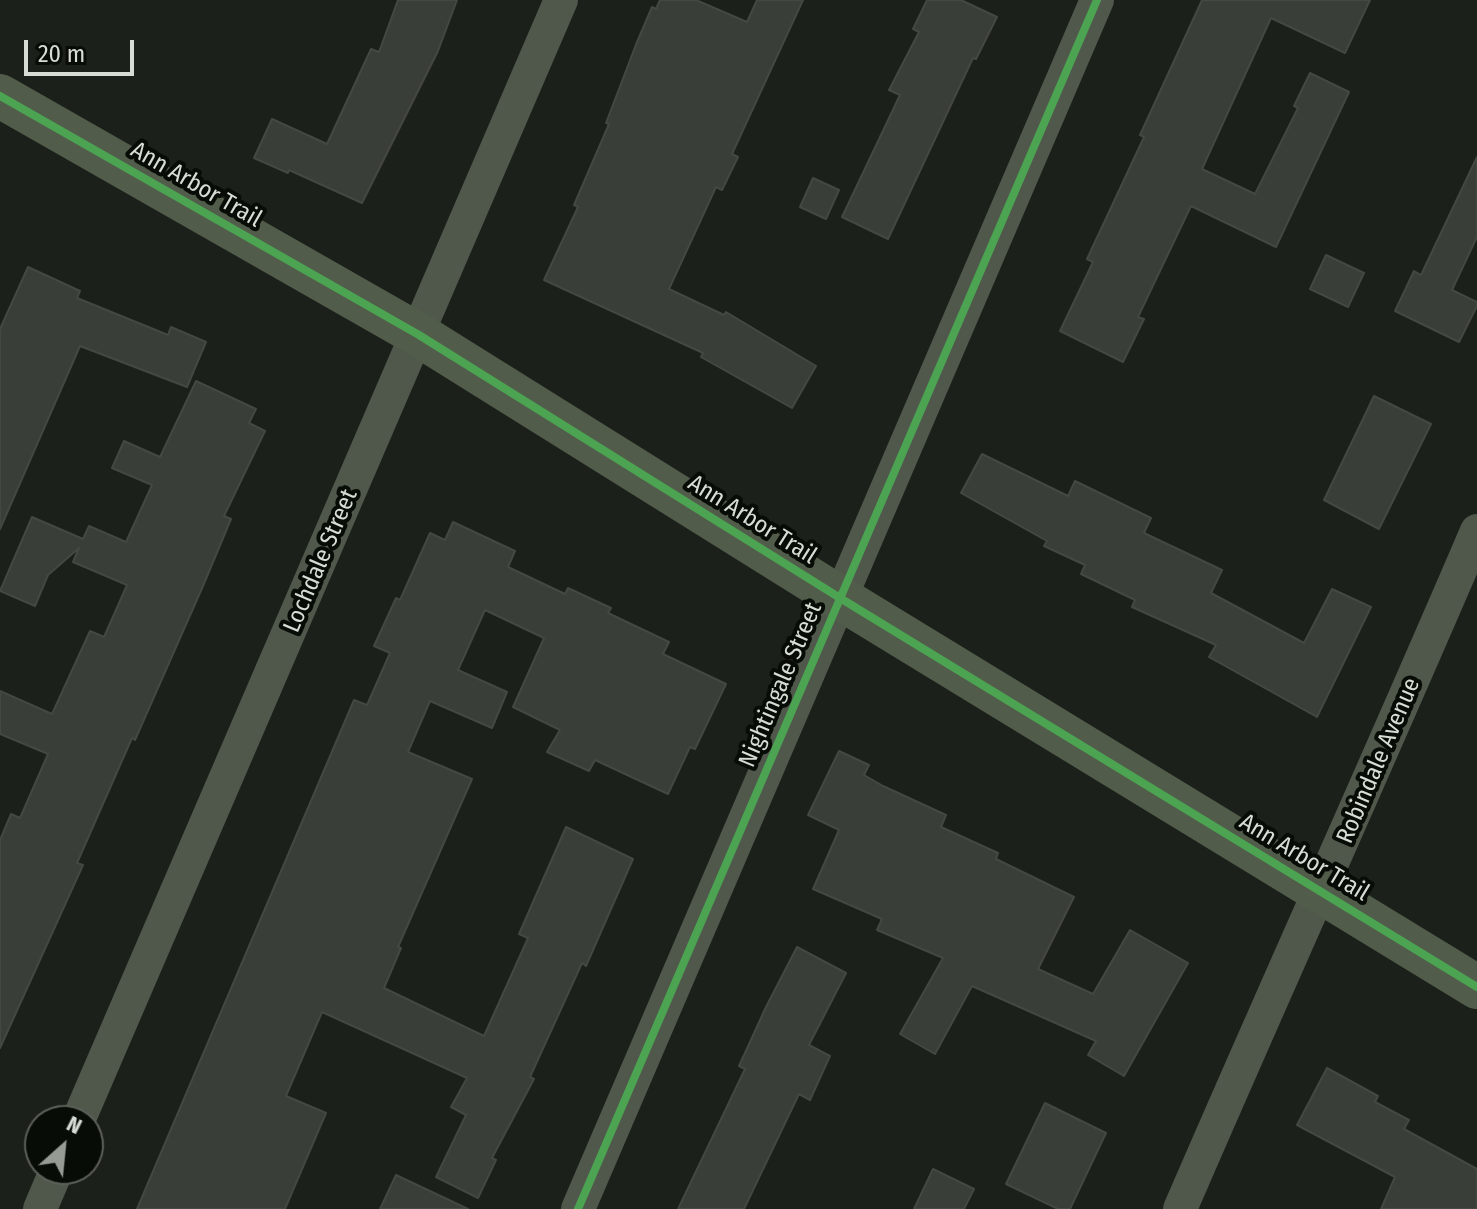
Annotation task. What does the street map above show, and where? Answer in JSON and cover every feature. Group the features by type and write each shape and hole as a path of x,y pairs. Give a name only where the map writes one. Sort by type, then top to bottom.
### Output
{"street":[{"name":"Lochdale Street","path":"85,1105 561,0"},
{"name":"Nightingale Street","path":"578,1209 1097,0"},
{"name":"Ann Arbor Trail","path":"4,108 419,335 840,598 1477,987"},
{"name":"Robindale Avenue","path":"1180,1209 1281,975 1322,891 1477,531"},
{"path":"40,1209 50,1185"}],"building":[{"path":"398,0 457,0 438,51 362,203 254,158 272,119 327,144 371,49 379,52"},
{"path":"660,0 696,0 747,22 757,0 803,0 732,154 738,157 722,190 716,187 669,289 724,315 726,312 816,366 792,408 701,357 703,353 544,280 578,207 574,205 609,124 606,123 637,42 652,7 656,9"},
{"path":"927,0 961,0 997,17 976,59 973,58 888,239 842,217 900,95 889,90 919,32 913,29"},
{"path":"1202,0 1370,0 1345,53 1271,18 1202,169 1255,194 1298,108 1294,106 1310,73 1349,92 1276,247 1191,206 1138,317 1144,319 1123,362 1060,331 1093,262 1087,259 1144,137 1140,135"},
{"path":"1477,157 1477,237 1452,290 1477,302 1477,306 1459,342 1395,311 1414,271 1421,275"},
{"path":"813,178 839,190 826,219 800,207"},
{"path":"1326,255 1364,273 1348,307 1310,289"},
{"path":"28,267 80,291 77,298 168,335 171,327 206,342 187,387 80,346 0,529 0,329"},
{"path":"196,381 256,409 249,423 265,431 224,516 231,519 203,586 77,863 83,865 0,1048 0,840 11,814 20,818 48,754 0,734 0,691 52,714 90,631 104,637 127,585 73,562 79,548 48,575 35,606 0,591 32,517 83,539 89,526 126,542 152,485 112,468 124,441 160,457"},
{"path":"1374,396 1431,424 1379,529 1324,500"},
{"path":"982,454 1068,496 1075,481 1151,518 1144,533 1222,570 1211,593 1304,643 1332,589 1371,607 1317,717 1209,657 1216,645 1132,607 1135,600 1081,574 1085,565 1044,546 1047,541 961,493"},
{"path":"453,522 515,551 508,567 565,594 568,588 611,608 608,613 669,642 663,654 726,684 695,749 690,747 668,794 595,760 589,771 547,752 560,730 513,707 544,638 485,610 458,670 507,692 492,728 430,701 408,752 472,779 398,947 401,948 384,988 484,1036 528,938 519,934 566,827 633,859 586,966 582,963 530,1077 534,1079 492,1158 496,1160 478,1198 436,1177 466,1115 451,1107 467,1078 322,1012 286,1096 326,1113 285,1209 137,1209 354,700 367,705 390,653 374,646 396,598 400,600 430,533 445,540"},
{"path":"839,751 869,765 864,775 946,815 941,827 998,853 996,859 1074,897 1038,969 1093,994 1130,930 1188,963 1124,1076 1088,1055 1096,1041 972,986 935,1054 900,1034 943,958 877,930 882,919 813,889 839,830 808,815"},
{"path":"797,947 846,973 809,1045 830,1056 810,1100 799,1094 744,1209 678,1209 745,1069 739,1066"},
{"path":"1327,1068 1378,1096 1375,1102 1409,1120 1404,1129 1477,1169 1477,1209 1381,1209 1395,1177 1297,1125"},
{"path":"1045,1103 1106,1133 1070,1209 1058,1209 1006,1184"},
{"path":"933,1169 974,1189 964,1209 914,1209"},
{"path":"396,1175 468,1209 380,1209"}],"cycle path":[{"path":"578,1209 1097,0"},
{"path":"0,96 419,335 840,598 1477,987"}]}
